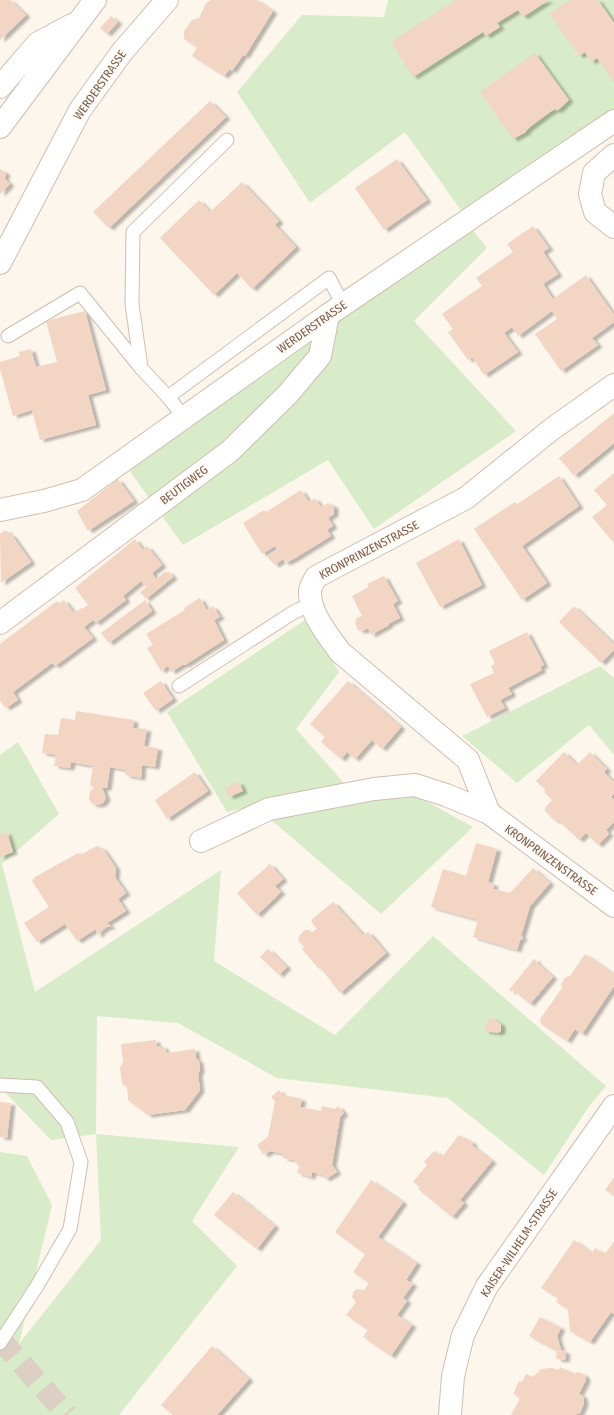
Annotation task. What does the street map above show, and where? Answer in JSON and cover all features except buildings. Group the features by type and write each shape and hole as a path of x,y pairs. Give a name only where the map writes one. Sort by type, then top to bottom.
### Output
{"street":[{"path":"0,127 76,23 95,0"},
{"name":"WERDERSTRASSE","path":"0,263 80,110 122,52 167,0"},
{"path":"0,88 38,43 76,23"},
{"name":"WERDERSTRASSE","path":"0,510 44,501 82,490 335,310 614,121"},
{"path":"614,155 594,173 590,194 595,212 614,227"},
{"name":"BEUTIGWEG","path":"0,623 230,451 288,394 320,356 335,310"},
{"name":"KRONPRINZENSTRASSE","path":"489,813 468,760 340,652 325,631 311,604 309,590 316,577 466,498 552,429 614,385"},
{"name":"KRONPRINZENSTRASSE","path":"201,841 269,809 374,789 415,785 446,795 489,813 614,906"},
{"name":"KAISER-WILHELM-STRASSE","path":"450,1415 453,1376 463,1335 487,1286 614,1106"}],"lane":[{"path":"141,368 132,304 133,232 227,140"},
{"path":"168,397 329,278 335,310"},
{"path":"8,336 80,292 141,368 184,416"},
{"path":"179,686 294,612 311,604"},
{"path":"0,1085 37,1087 67,1122 81,1162 70,1229 38,1286 0,1343"}],"green space":[{"path":"388,0 614,0 614,121 468,220 405,132 310,203 237,92 302,15 384,17"},
{"path":"470,226 487,248 414,321 516,431 374,529 328,460 183,545 126,466"},
{"path":"308,618 339,672 296,729 345,784 227,812 167,712"},
{"path":"600,666 614,678 614,755 589,725 517,783 462,736"},
{"path":"18,742 59,814 2,864 35,992 221,870 214,961 335,1035 433,936 606,1086 590,1105 544,1175 448,1098 277,1078 178,1023 97,1016 96,1134 51,1140 0,1087 0,755"},
{"path":"413,794 473,827 381,914 269,818"},
{"path":"96,1134 239,1147 192,1221 237,1266 119,1415 0,1415 0,1152 27,1156 52,1205 19,1344 101,1240"}],"tunnel":[{"path":"0,1339 67,1415"}]}
